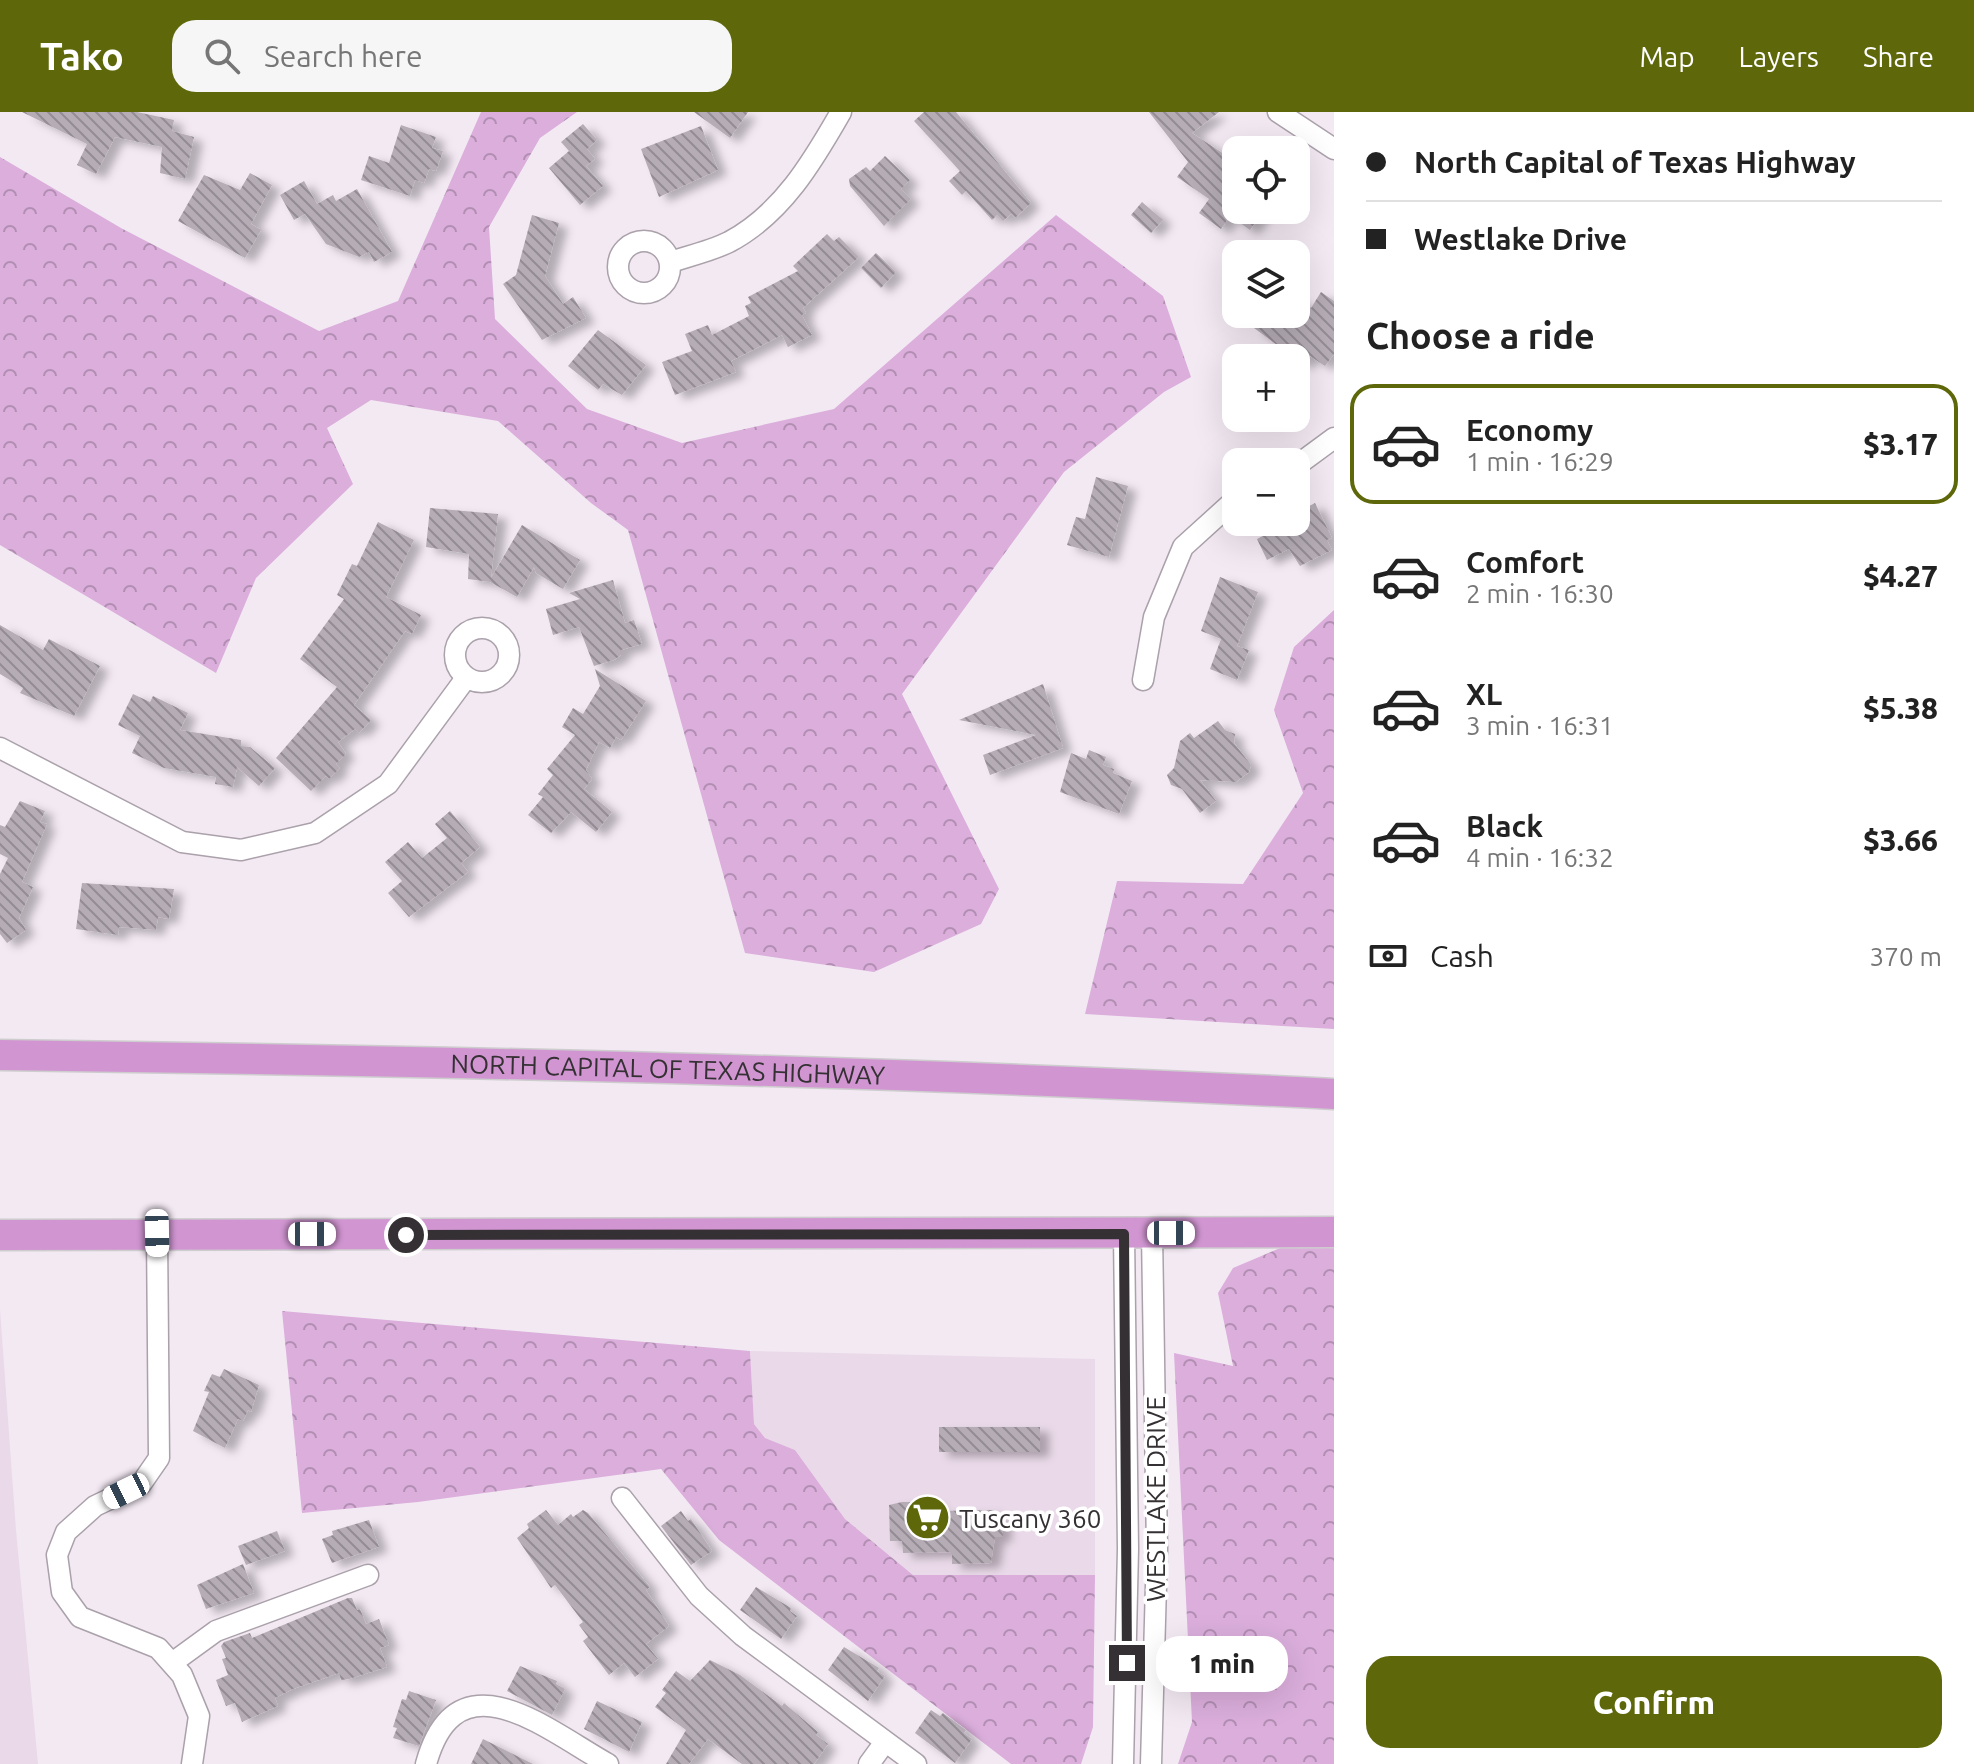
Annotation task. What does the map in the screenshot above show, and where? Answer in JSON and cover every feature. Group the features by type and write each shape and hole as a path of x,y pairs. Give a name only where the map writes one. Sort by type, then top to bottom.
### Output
{"highway":[{"name":"NORTH CAPITAL OF TEXAS HIGHWAY","path":"0,1055 524,1062 1048,1083 1198,1085 1334,1094"},
{"path":"0,1235 1334,1232"}],"street":[{"path":"670,262 728,242 760,221 805,175 841,112"},
{"path":"1278,112 1334,149"},
{"path":"1310,456 1334,438"},
{"path":"1143,680 1154,617 1183,547 1222,512"},
{"path":"0,748 182,842 241,850 315,833 388,784 466,678"},
{"path":"157,1233 159,1458 141,1484 95,1506 66,1532 57,1555 62,1592 80,1617 158,1648 182,1675 199,1716 192,1764"},
{"name":"WESTLAKE DRIVE","path":"1123,1764 1138,1234"},
{"name":"WESTLAKE DRIVE","path":"1138,1234 1157,1549 1151,1764"},
{"path":"622,1498 699,1596 743,1636 916,1764"},
{"path":"172,1663 216,1631 368,1575"},
{"path":"426,1764 431,1747 454,1715 472,1705 504,1705 608,1764"},
{"path":"869,1764 885,1742"}],"shaded area":[{"path":"0,1309 16,1530 38,1764 0,1764"},
{"path":"750,1351 1095,1359 1095,1575 913,1575 845,1519 795,1450 765,1438 754,1424"}],"green space":[{"path":"481,112 577,112 540,138 489,227 495,319 587,409 682,443 834,409 1056,215 1163,296 1191,377 1164,392 1064,472 902,694 999,889 981,924 874,972 745,953 628,530 591,503 498,421 371,400 327,428 353,484 256,578 216,673 0,545 0,157 121,228 319,331 398,301"},
{"path":"1334,610 1334,1029 1085,1014 1117,881 1243,884 1303,793 1274,710 1294,647"},
{"path":"1304,1238 1334,1238 1334,1764 1178,1764 1192,1722 1174,1353 1233,1366 1218,1293 1233,1268"},
{"path":"282,1311 750,1351 754,1424 765,1438 795,1450 845,1519 913,1575 1095,1575 1093,1727 1081,1764 1011,1764 719,1540 661,1469 418,1502 302,1513"}],"building":[{"path":"22,112 137,112 174,120 172,131 194,137 185,179 160,173 162,147 115,137 96,174 77,165 87,144"},
{"path":"694,112 748,112 730,138"},
{"path":"924,112 956,112 1031,203 1015,218 1011,214 1003,221 997,215 992,220 966,191 962,195 949,181 960,171 914,121"},
{"path":"1149,112 1219,112 1192,133 1222,153 1222,224 1224,224 1221,229 1199,213 1209,199 1177,177 1188,162"},
{"path":"583,124 597,140 587,149 595,159 586,166 603,186 580,205 549,168 569,151 561,142"},
{"path":"401,125 436,137 432,148 443,151 436,171 429,169 424,183 415,180 410,196 361,180 369,156 389,163"},
{"path":"701,126 718,170 659,197 641,149"},
{"path":"885,156 910,180 901,189 911,199 884,226 850,186 849,179 866,167 870,171"},
{"path":"250,173 272,185 251,224 261,230 245,258 178,221 204,175 240,190"},
{"path":"304,181 317,204 333,195 336,201 357,189 392,252 374,262 369,252 359,257 326,244 305,214 294,220 280,195"},
{"path":"1142,202 1163,220 1151,233 1131,215"},
{"path":"532,215 559,223 545,276 563,304 573,297 586,318 542,340 503,284 516,275"},
{"path":"827,234 834,241 839,237 859,257 803,308 806,313 802,315 812,335 788,347 782,335 731,361 736,372 675,395 662,362 692,351 685,334 708,325 712,335 749,316 745,306 751,303 748,297 798,271 793,266"},
{"path":"876,253 896,272 881,288 861,268"},
{"path":"1321,292 1334,301 1334,354 1325,366 1310,356 1310,344 1276,344 1254,328 1310,328 1311,308"},
{"path":"598,330 646,365 622,395 603,384 598,390 568,366"},
{"path":"1096,477 1128,486 1109,557 1067,545 1076,517 1085,519"},
{"path":"1315,503 1332,538 1327,540 1332,550 1300,566 1289,549 1267,560 1257,539 1263,536 1310,536 1310,506"},
{"path":"430,508 498,514 491,578 522,525 580,560 563,589 536,573 534,567 517,597 490,582 468,579 469,554 426,547"},
{"path":"378,522 414,540 386,597 421,615 412,634 405,631 354,705 371,720 359,733 355,729 338,742 346,754 336,764 340,768 329,779 326,776 311,791 276,758 337,687 300,659 344,599 337,595 352,564 357,566"},
{"path":"1220,577 1258,592 1237,646 1249,650 1237,680 1210,669 1221,639 1201,631"},
{"path":"613,580 625,623 634,620 642,644 621,650 621,655 614,660 594,666 579,627 553,635 546,609 580,599 569,593"},
{"path":"0,625 43,650 49,639 100,666 74,716 20,693 23,688 0,674"},
{"path":"595,669 646,701 621,740 616,737 610,748 599,742 586,770 592,779 584,789 612,812 596,832 571,812 551,833 528,815 543,797 538,794 553,775 547,769 575,735 562,727 573,708 583,714 600,686"},
{"path":"1043,684 1063,748 990,775 983,755 1036,735 959,720"},
{"path":"133,694 150,702 153,696 188,713 180,730 241,740 241,746 250,747 275,768 259,786 237,767 233,787 215,784 216,777 164,768 132,753 140,736 118,725"},
{"path":"1218,721 1225,730 1235,734 1234,743 1251,765 1249,772 1236,782 1200,780 1216,801 1200,813 1182,789 1171,785 1167,775 1174,768 1180,741 1190,733 1194,738"},
{"path":"1089,750 1106,757 1103,765 1114,769 1113,773 1132,781 1119,814 1060,792 1071,753 1086,759"},
{"path":"20,801 45,811 40,822 47,824 22,882 33,887 19,918 26,930 7,943 0,934 0,874 8,858 0,854 0,825 5,827"},
{"path":"450,811 480,847 461,863 468,872 409,917 388,893 402,881 385,862 408,842 422,858 447,838 435,824"},
{"path":"82,883 174,889 169,919 158,917 156,930 119,927 118,935 76,929"},
{"path":"224,1369 259,1385 251,1412 248,1410 243,1421 238,1419 225,1448 193,1431 209,1392 204,1391 212,1374 220,1377"},
{"path":"939,1427 1040,1427 1040,1452 939,1452"},
{"path":"936,1502 936,1511 994,1510 994,1517 1002,1517 1003,1537 995,1537 991,1563 952,1564 952,1552 903,1553 902,1541 890,1541 889,1505"},
{"path":"546,1510 558,1525 571,1514 573,1517 583,1510 588,1513 650,1587 646,1590 669,1626 646,1644 658,1659 635,1677 624,1663 609,1675 583,1641 588,1637 579,1625 583,1622 555,1585 551,1588 517,1538 529,1528 527,1524"},
{"path":"681,1511 688,1521 691,1519 712,1551 691,1565 661,1526"},
{"path":"369,1520 379,1547 332,1563 322,1539 333,1535 332,1531"},
{"path":"277,1531 285,1551 246,1565 238,1546"},
{"path":"243,1564 254,1593 206,1609 197,1585"},
{"path":"756,1587 791,1608 790,1611 797,1616 781,1639 740,1610"},
{"path":"352,1598 357,1610 360,1609 366,1624 379,1619 389,1645 380,1648 387,1667 341,1680 339,1673 293,1689 275,1698 278,1706 242,1722 235,1703 226,1706 216,1680 228,1675 222,1659 226,1658 221,1646 224,1642 250,1633 252,1638"},
{"path":"844,1647 879,1668 877,1671 885,1676 868,1701 828,1670"},
{"path":"710,1660 740,1675 782,1706 784,1703 818,1732 816,1735 828,1744 814,1764 742,1764 708,1739 689,1764 666,1764 686,1730 655,1707 666,1693 662,1690 676,1671 690,1681"},
{"path":"520,1666 557,1681 556,1684 565,1689 552,1715 507,1691"},
{"path":"409,1691 436,1700 419,1746 393,1738 397,1728 393,1727 402,1699 406,1700"},
{"path":"597,1701 642,1722 629,1752 584,1729"},
{"path":"931,1710 940,1716 943,1713 966,1730 964,1733 972,1739 955,1763 915,1733"},
{"path":"483,1739 533,1764 471,1764"}],"place":[{"name":"Tuscany 360","path":"928,1518"}],"route":[{"path":"406,1235 1124,1234 1127,1663"}]}
